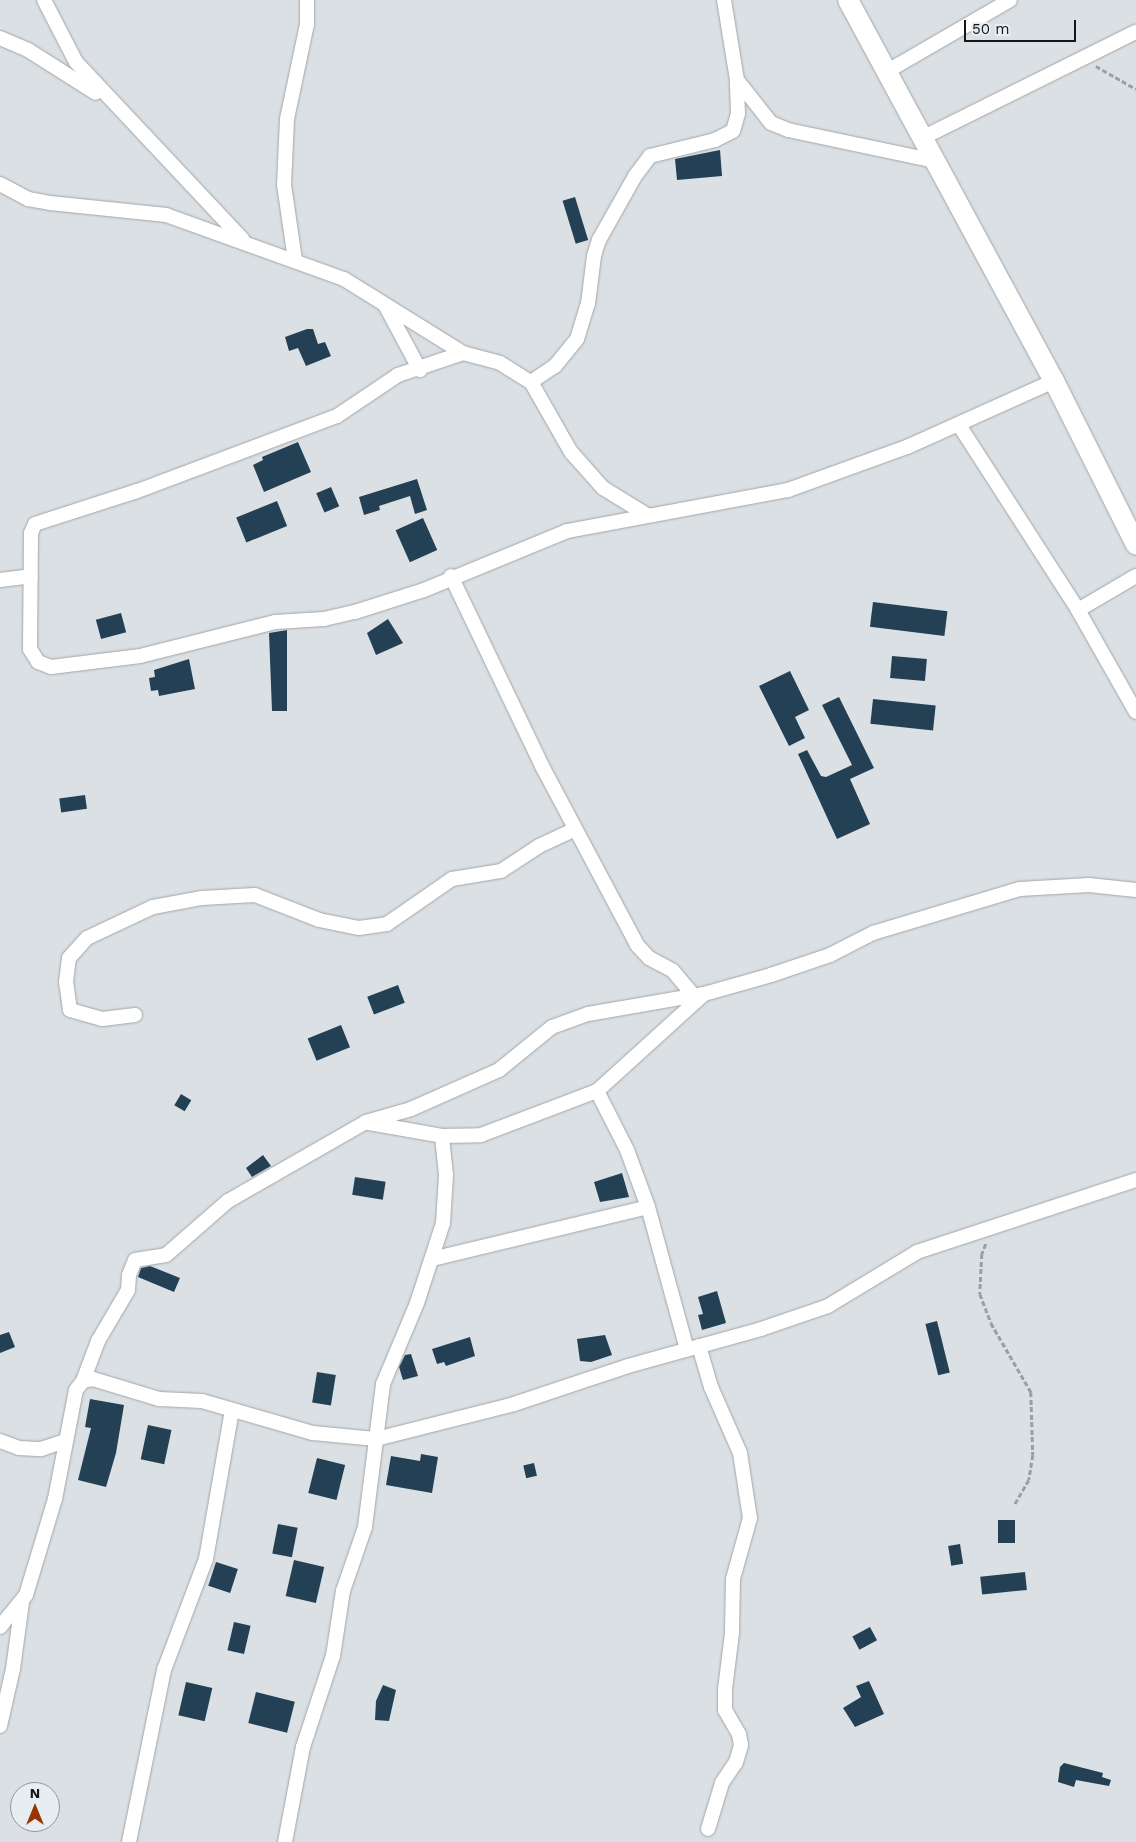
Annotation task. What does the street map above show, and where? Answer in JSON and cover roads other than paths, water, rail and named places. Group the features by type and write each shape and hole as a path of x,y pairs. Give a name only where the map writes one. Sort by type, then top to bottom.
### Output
{"main road":[{"path":"848,0 1054,381 1136,544"}],"street":[{"path":"44,0 76,62 110,102 244,242"},
{"path":"295,260 284,185 287,119 307,24 306,0"},
{"path":"531,382 555,366 577,339 588,304 594,256 599,240 635,176 650,156 715,140 733,130 738,114 737,80 724,0"},
{"path":"886,72 1010,0"},
{"path":"922,138 1136,32"},
{"path":"0,38 28,50 110,102"},
{"path":"737,80 771,123 788,130 935,161"},
{"path":"0,184 28,199 43,202 166,215 344,279 463,353 500,363 531,382 578,459 603,488 647,515"},
{"path":"385,304 420,370"},
{"path":"463,353 420,370 398,375 337,416 137,491 35,524 31,534 30,649 38,662 51,668 140,656 275,622 339,616 424,590 452,576 567,531 788,490 959,425 1054,381"},
{"path":"959,425 1078,610 1136,712"},
{"path":"0,580 31,576"},
{"path":"452,576 575,829 637,945 649,958 673,971 698,994"},
{"path":"1078,610 1136,576"},
{"path":"135,1014 102,1019 70,1010 66,982 68,958 87,938 153,907 202,898 255,895 319,920 359,928 387,924 452,879 501,871 539,846 575,829"},
{"path":"0,1726 13,1669 22,1602 55,1498 76,1390 83,1381 98,1341 128,1290 129,1276 135,1260 166,1255 228,1201 366,1122 411,1109 499,1070 552,1027 588,1014 698,994 830,955 873,933 1020,889 1088,885 1136,890"},
{"path":"366,1122 442,1136 481,1135 597,1091 698,994"},
{"path":"597,1091 627,1150 648,1207 693,1348 740,1453 750,1518 733,1579 732,1632 725,1689 725,1710 739,1734 740,1745 736,1762 722,1783 708,1829"},
{"path":"285,1842 303,1747 333,1656 344,1591 365,1528 383,1384 432,1259 446,1204 442,1136"},
{"path":"83,1381 93,1379 159,1399 202,1401 313,1433 376,1439 514,1404 828,1306 860,1290 918,1252 1136,1180"},
{"path":"432,1259 648,1207"},
{"path":"129,1842 164,1670 206,1559 232,1410"},
{"path":"0,1441 19,1448 41,1449 66,1441"},
{"path":"0,1627 22,1602"}]}
